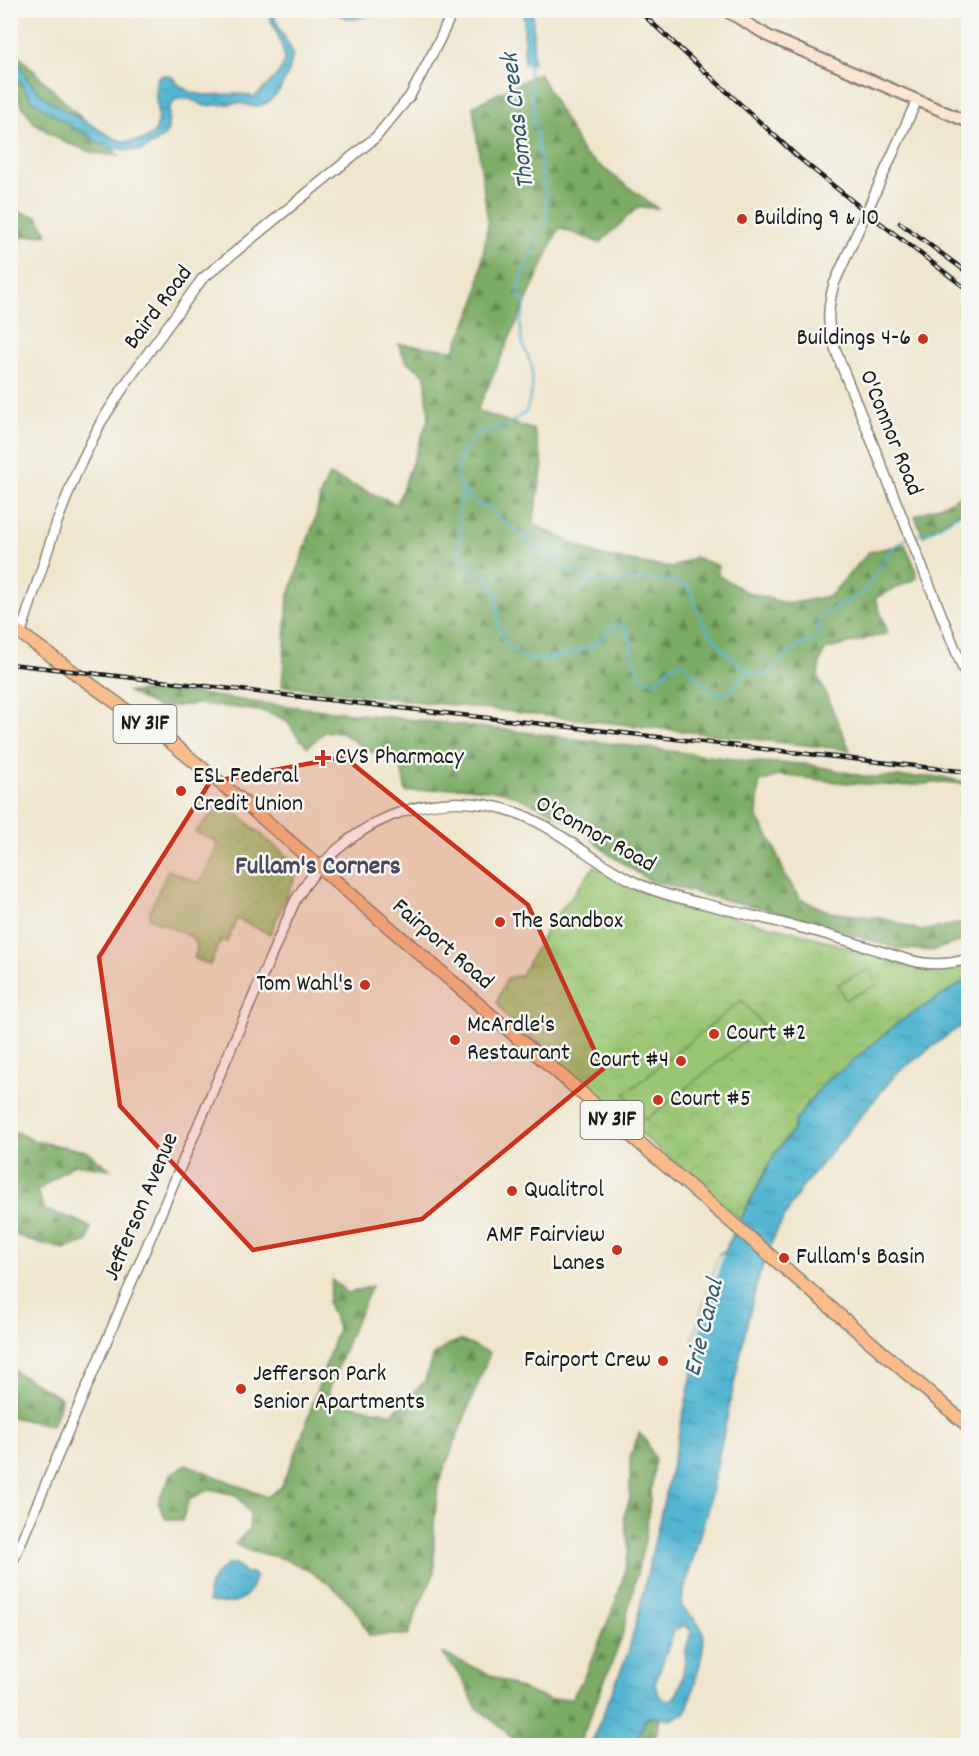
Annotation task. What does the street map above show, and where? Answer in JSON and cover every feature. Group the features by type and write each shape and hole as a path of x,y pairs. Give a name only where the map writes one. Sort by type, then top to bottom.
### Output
{"main road":[{"path":"725,10 770,37 969,122"},
{"name":"Fairport Road","path":"16,629 169,741 234,794 969,1426"}],"street":[{"name":"Baird Road","path":"16,629 78,468 101,422 129,380 202,279 376,137 410,96 453,10"},
{"name":"O'Connor Road","path":"917,100 834,284 827,318 833,344 969,681"},
{"name":"O'Connor Road","path":"320,867 352,837 385,818 441,802 475,804 493,807 526,818 623,876 658,892 806,929 921,963 946,963 969,959"},
{"name":"Jefferson Avenue","path":"10,1568 295,901 320,867"}],"highlighted area":[{"path":"344,757 528,905 603,1069 422,1219 253,1250 120,1106 99,957 210,782"}],"green space":[{"path":"11,48 119,156 94,153 64,142 35,124 21,104 11,83"},
{"path":"539,73 583,153 657,208 638,207 600,243 559,228 477,411 534,430 543,464 533,524 598,555 672,568 695,557 718,566 718,575 744,591 788,604 830,596 869,552 905,544 917,578 875,598 888,633 825,650 820,662 818,676 850,750 282,686 288,598 316,516 320,496 329,475 397,504 429,417 425,375 406,361 398,344 454,350 476,301 488,223 473,106"},
{"path":"19,212 38,217 47,234 18,237 11,330 11,214"},
{"path":"968,491 968,507 923,536 915,516"},
{"path":"128,692 194,693 259,703 507,730 755,762 807,764 867,777 942,777 968,783 944,782 902,786 846,783 779,775 759,783 757,816 773,844 785,875 800,899 830,912 887,919 921,931 968,922 968,939 932,951 895,948 770,910 707,896 647,879 607,853 584,832 551,811 504,792 460,787 406,792 402,771 394,755 381,756 364,748 341,732 324,732 308,747 286,720 266,712 196,704 159,708"},
{"path":"226,804 299,869 270,934 237,919 227,942 221,940 210,965 194,958 196,946 190,936 151,919 149,912 168,870 199,883 212,857 216,841 195,832 219,807"},
{"path":"595,866 631,887 670,902 803,934 905,965 933,970 968,964 968,979 899,1022 829,1078 805,1107 795,1122 793,1130 774,1155 740,1220 508,1019 497,1002 507,978 521,975 550,924"},
{"path":"870,969 877,985 845,1000 838,984"},
{"path":"742,1000 763,1026 646,1120 625,1094"},
{"path":"11,1130 35,1141 86,1151 110,1169 74,1164 37,1191 45,1210 74,1219 91,1228 88,1241 65,1249 37,1243 11,1233"},
{"path":"332,1280 348,1293 372,1286 328,1393 351,1405 392,1414 425,1381 432,1357 448,1345 460,1340 490,1353 438,1485 434,1525 434,1574 408,1635 369,1635 348,1601 323,1580 284,1559 247,1550 235,1544 249,1529 250,1513 236,1495 210,1489 189,1499 182,1521 166,1519 158,1503 171,1474 186,1464 267,1497 281,1487 298,1447 338,1328 328,1303"},
{"path":"10,1369 61,1398 52,1426 11,1417"},
{"path":"639,1433 645,1439 655,1459 645,1540 621,1640 579,1745 517,1745 505,1731 476,1707 461,1677 442,1653 550,1700 572,1698 599,1643 623,1578 629,1551 624,1516 630,1499 630,1458"},
{"path":"660,1718 654,1745 635,1746 645,1719"}],"water":[{"path":"10,11 20,11 13,25 14,47 21,67 32,85 56,105 122,141 130,142 153,134 158,122 156,84 158,77 171,76 180,86 193,93 205,95 240,94 254,97 262,90 277,75 284,60 281,42 269,11 279,11 275,19 293,53 289,72 279,91 267,103 255,107 239,103 205,106 190,99 177,99 169,107 168,130 163,138 141,151 108,148 32,100 11,68"},
{"path":"325,11 390,11 353,19"},
{"path":"524,11 533,11 533,63 524,64"},
{"name":"Erie Canal","path":"968,979 968,1024 956,1029 896,1074 802,1187 775,1234 759,1276 747,1323 708,1507 681,1606 699,1625 704,1639 698,1671 686,1712 671,1720 654,1717 645,1719 635,1745 590,1746 628,1653 694,1366 697,1350 693,1339 719,1254 725,1250 774,1155 793,1130 795,1122 815,1094 829,1078 899,1022","holes":["683,1625 691,1630 681,1683 674,1698 668,1700 661,1697 655,1684 674,1631"]},
{"path":"228,1564 236,1564 245,1573 252,1573 255,1576 253,1585 249,1592 239,1600 225,1603 209,1602 210,1585 219,1571"}],"pier":[{"path":"719,1254 723,1255 695,1347 693,1339"}],"waterway":[{"name":"Thomas Creek","path":"528,61 548,212 543,227"},
{"name":"Thomas Creek","path":"538,245 522,275 519,289 519,296 526,303 520,323 522,342 532,367 532,391 526,412 507,425 478,433 462,452 456,476 467,497 476,504 490,506 499,518 541,553 594,582 642,579 674,581 688,587 705,627 728,655 748,671 766,675 795,648 821,636 818,622 823,616 865,590 893,548 907,539"},
{"path":"462,488 459,510 460,555 475,571 492,582 497,598 498,625 506,645 527,659 546,659 577,652 593,645 615,624 625,627 631,641 632,657 641,678 656,682 670,667 682,662 715,695 730,691 748,671"},
{"name":"Thomas Creek","path":"912,537 933,530 968,509"}],"railway":[{"path":"638,10 799,158 968,290"},
{"path":"900,223 968,273"},
{"path":"10,664 968,772"}],"place":[{"name":"Building 9 & 10","path":"742,219"},
{"name":"Buildings 4-6","path":"923,339"},
{"name":"CVS Pharmacy","path":"323,758"},
{"name":"ESL Federal Credit Union","path":"181,791"},
{"name":"The Sandbox","path":"500,922"},
{"name":"Tom Wahl's","path":"365,985"},
{"name":"Court #2","path":"714,1034"},
{"name":"McArdle's Restaurant","path":"455,1040"},
{"name":"Court #4","path":"681,1061"},
{"name":"Court #5","path":"658,1100"},
{"name":"Qualitrol","path":"512,1191"},
{"name":"AMF Fairview Lanes","path":"617,1250"},
{"name":"Fullam's Basin","path":"784,1258"},
{"name":"Fairport Crew","path":"663,1361"},
{"name":"Jefferson Park Senior Apartments","path":"241,1389"}],"district":[{"name":"Fullam's Corners","path":"318,867"}]}
